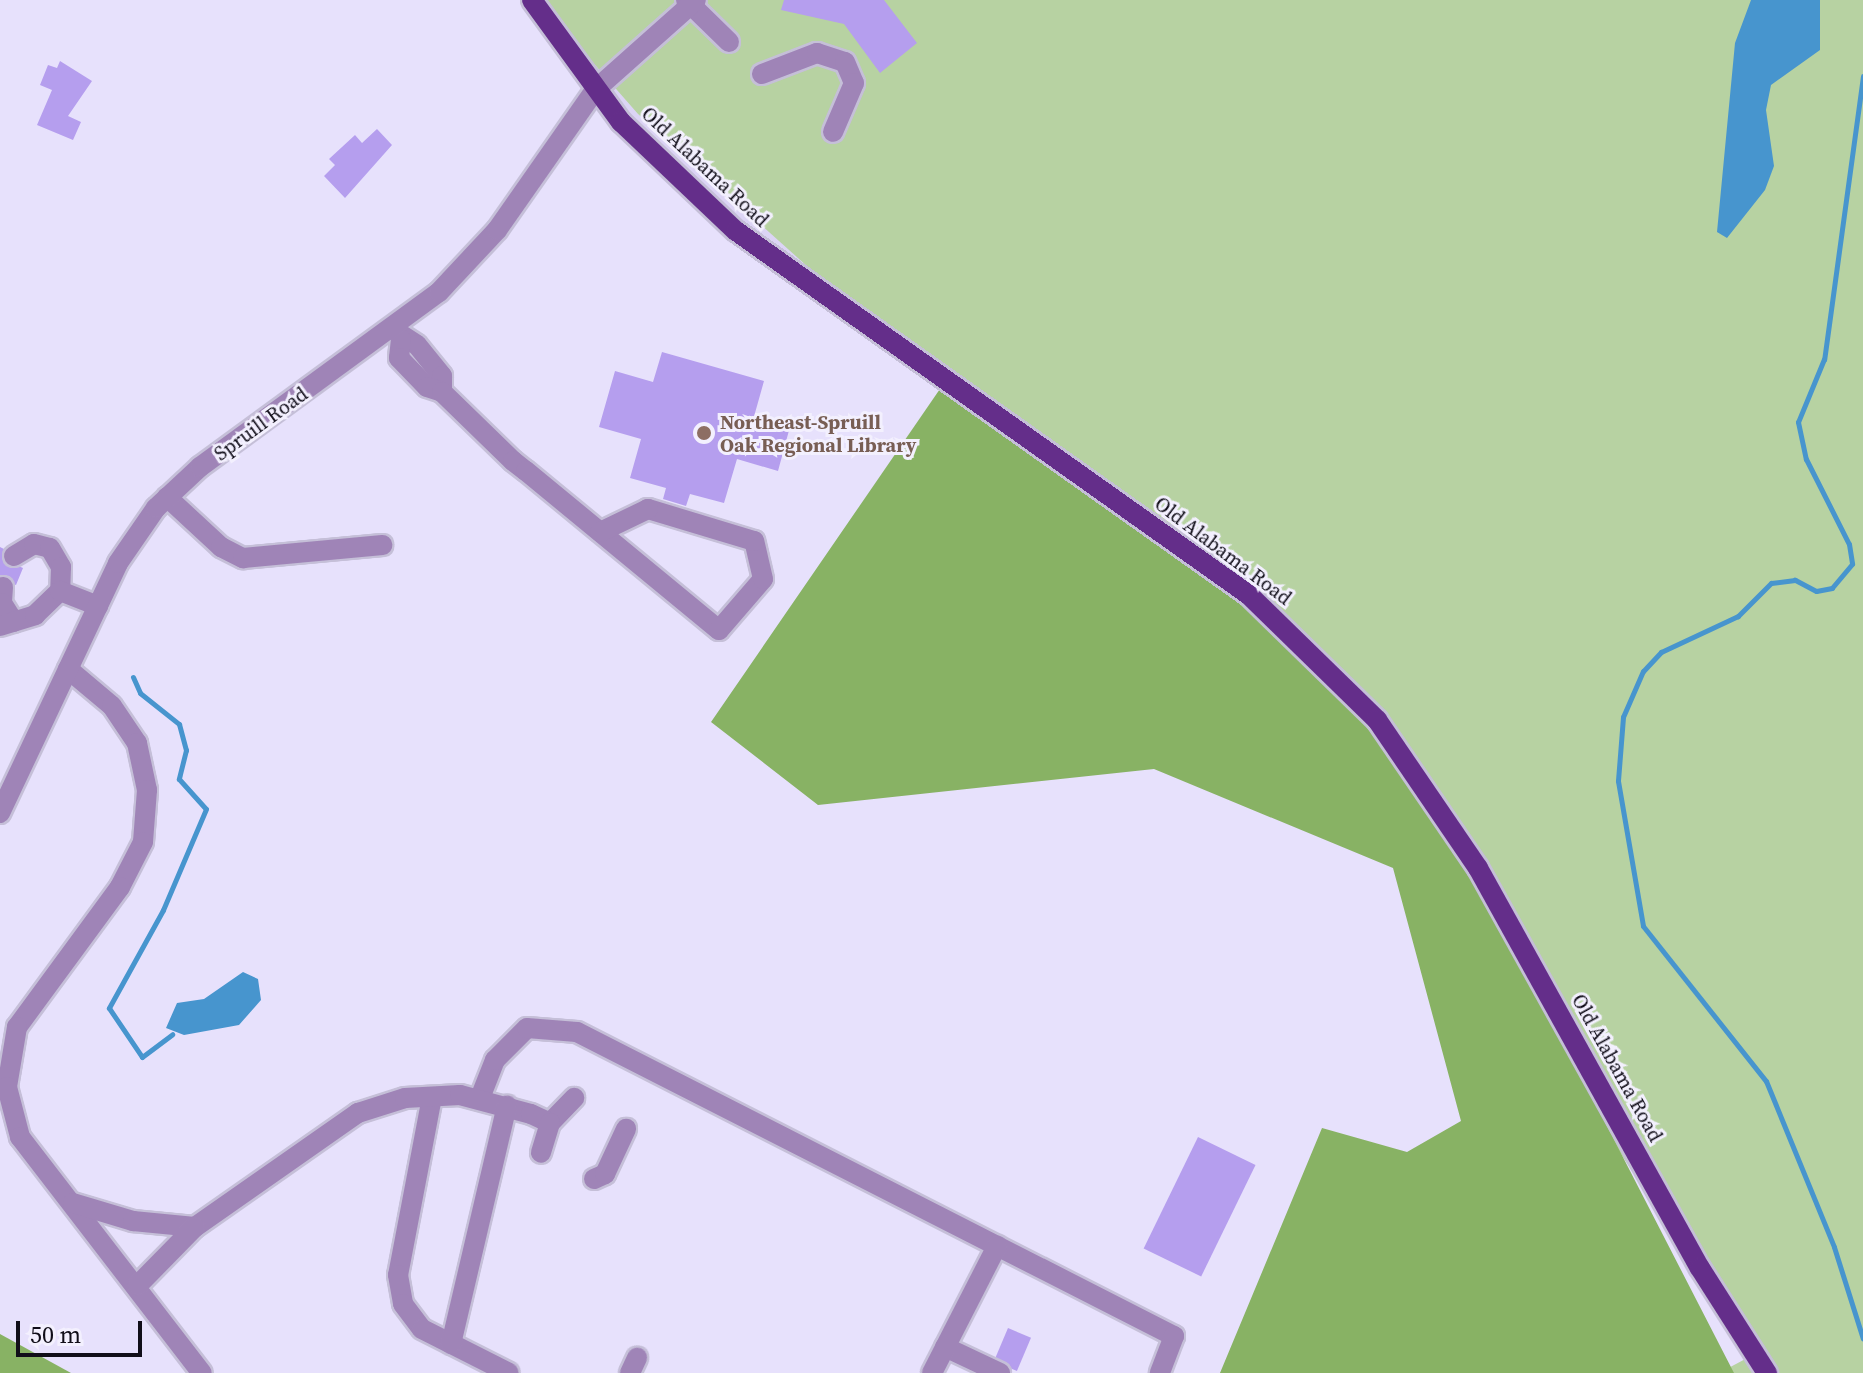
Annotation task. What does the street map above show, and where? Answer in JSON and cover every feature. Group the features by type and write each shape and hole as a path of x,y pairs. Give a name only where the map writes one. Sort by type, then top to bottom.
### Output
{"main road":[{"name":"Old Alabama Road","path":"532,0 595,90 654,157 736,231 1249,595 1377,720 1478,868 1700,1268 1767,1373"}],"street":[{"name":"Spruill Road","path":"0,813 98,606 136,535 167,497 397,334 497,230 595,90 691,2"},
{"path":"691,2 729,42"},
{"path":"762,74 817,53 845,62 854,83 833,132"},
{"path":"397,334 417,345 442,376 442,392 600,532 719,630 763,579 754,541 648,509 600,532"},
{"path":"167,497 221,547 243,558 382,545"},
{"path":"3,587 2,603 7,624 35,615 60,591 61,567 50,548 34,544 14,556"},
{"path":"60,591 98,606"},
{"path":"68,669 112,706 137,743 147,790 143,842 120,887 17,1027 7,1087 20,1137 138,1285 202,1373"},
{"path":"480,1098 495,1060 527,1028 577,1032 1174,1336 1160,1373"},
{"path":"138,1285 195,1227 358,1113 432,1097 480,1098 507,1105 550,1123"},
{"path":"432,1097 398,1275 403,1304 415,1321 451,1344 509,1373"},
{"path":"541,1153 550,1123 563,1103 574,1098"},
{"path":"451,1344 507,1105"},
{"path":"594,1179 605,1174 626,1129"},
{"path":"73,1203 133,1221 195,1227"},
{"path":"932,1373 997,1246"},
{"path":"945,1347 1000,1373"}],"shaded area":[{"path":"530,0 538,0 638,114 942,386 747,231 585,90"}],"green space":[{"path":"538,0 1863,0 1863,1373 1719,1373 1751,1356 1603,1126 1500,890 638,114"},
{"path":"942,386 1223,586 1380,715 1434,790 1734,1373 1220,1373 1322,1128 1407,1152 1461,1121 1393,868 1154,769 818,805 711,722"},
{"path":"0,1334 71,1373 0,1373"}],"water":[{"path":"1751,0 1820,0 1820,50 1771,85 1766,110 1774,166 1765,190 1727,238 1717,232 1735,43"},
{"path":"243,972 258,979 261,1000 239,1025 184,1035 166,1028 177,1003 204,999"}],"building":[{"path":"784,0 884,0 917,43 880,73 844,24 781,10"},
{"path":"60,61 92,81 68,116 81,122 73,140 37,125 52,90 40,85 48,65 57,68"},
{"path":"377,129 392,145 345,198 324,176 335,165 329,159 355,135 362,143"},
{"name":"Northeast-Spruill Oak Regional Library","path":"662,352 764,381 755,413 791,423 778,471 737,459 724,503 690,494 686,506 663,499 666,488 630,478 641,439 599,427 615,371 653,382"},
{"path":"0,547 6,550 2,559 23,568 16,585 0,579"},
{"path":"1198,1137 1256,1165 1201,1277 1144,1248"},
{"path":"1008,1328 1031,1338 1017,1371 994,1361"}],"waterway":[{"path":"1863,76 1824,359 1798,422 1806,459 1849,544 1852,564 1832,588 1816,591 1795,580 1771,583 1738,616 1661,652 1643,671 1623,717 1618,781 1643,926 1766,1081 1834,1247 1863,1339"},
{"path":"133,677 140,693 179,724 186,750 179,779 206,809 163,910 109,1008 142,1057 172,1034"}],"place":[{"name":"Northeast-Spruill Oak Regional Library","path":"704,433"}]}
